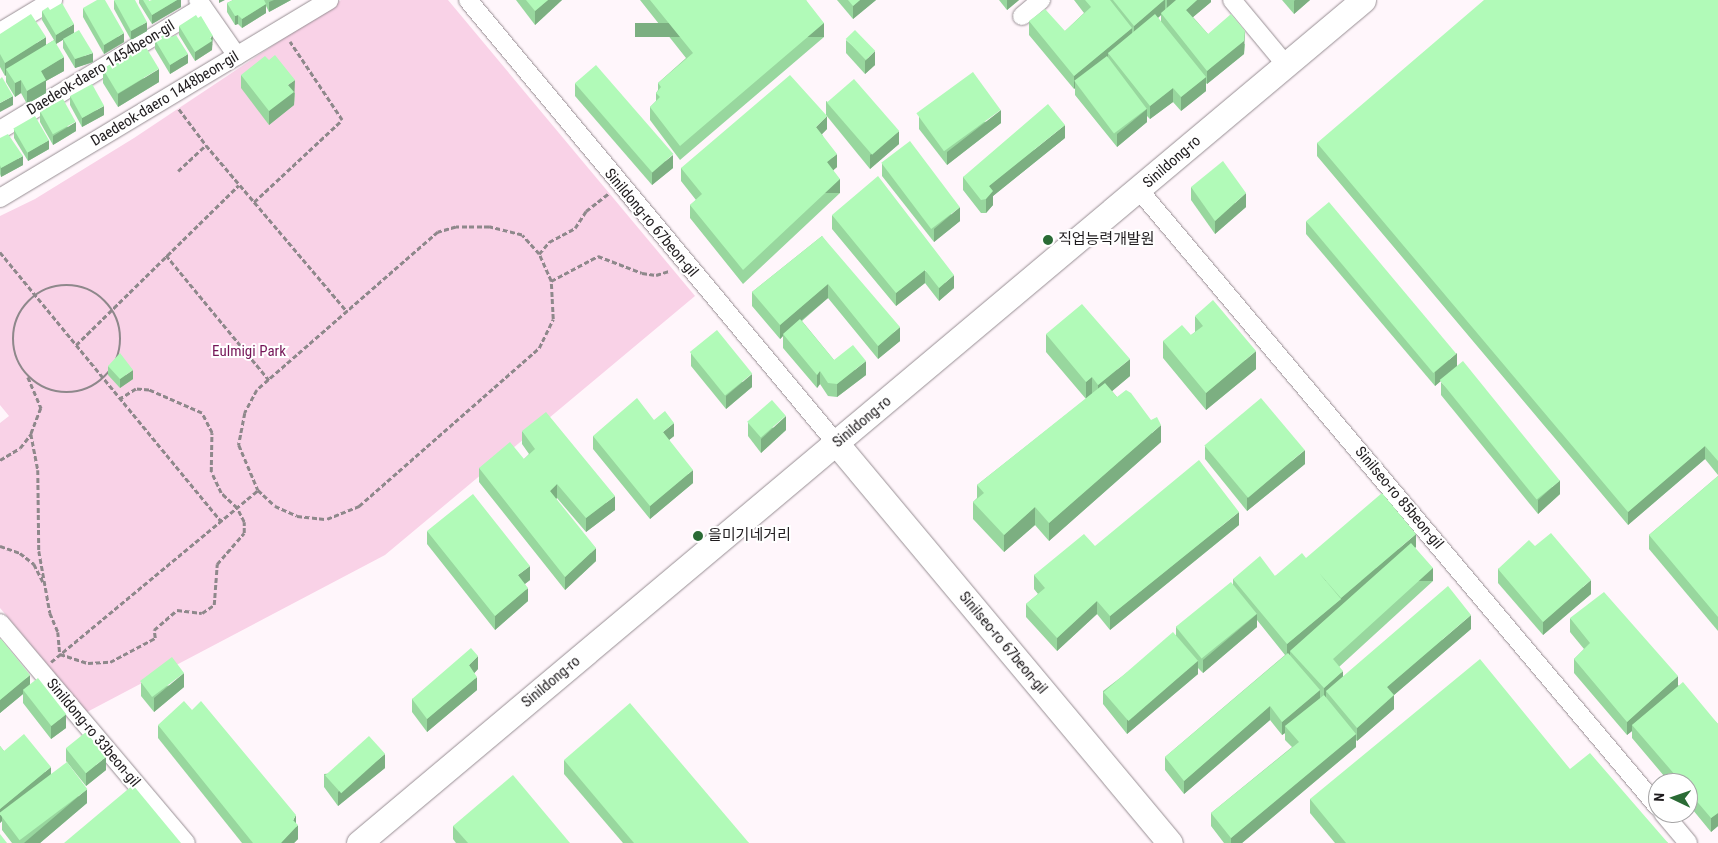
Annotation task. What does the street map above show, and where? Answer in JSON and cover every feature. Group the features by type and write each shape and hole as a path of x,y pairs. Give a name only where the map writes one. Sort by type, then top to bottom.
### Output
{"main road":[{"name":"Sinildong-ro","path":"359,843 1363,0"},
{"name":"Sinilseo-ro 67beon-gil","path":"836,443 1170,843"}],"street":[{"path":"0,32 53,0"},
{"name":"Daedeok-daero 1448beon-gil","path":"0,198 329,0"},
{"name":"Sinildong-ro 67beon-gil","path":"468,0 836,443"},
{"path":"1022,16 1041,0"},
{"path":"1232,0 1286,65"},
{"path":"200,4 236,56"},
{"name":"Daedeok-daero 1454beon-gil","path":"0,130 200,4"},
{"name":"Sinilseo-ro 85beon-gil","path":"1139,190 1648,795"},
{"name":"Sinildong-ro 33beon-gil","path":"0,622 186,843"},
{"path":"1671,823 1688,843"}],"path":[{"path":"254,202 342,120 281,28"},
{"path":"170,96 206,145 347,312"},
{"path":"178,171 206,145"},
{"path":"76,345 239,185"},
{"path":"539,254 549,242 574,228 586,211 609,193"},
{"path":"456,227 489,227 522,235 539,254 551,281 553,319 539,348 359,506 327,519 297,516 275,506 258,490 239,445 245,414 257,390 438,232 456,227"},
{"path":"0,252 37,294 76,345 221,521"},
{"path":"166,255 269,380"},
{"path":"551,281 598,256 642,273 656,275 669,272"},
{"path":"0,460 20,448 31,434 41,408 28,377 18,361 13,343 15,324 23,308 37,294 69,285 92,292 112,308 119,323 121,340 118,357 103,378 80,392 61,393 43,388 28,377"},
{"path":"60,654 88,663 110,662 155,638 154,630 177,610 202,612 214,605 217,564 244,533 244,522 237,508 221,493 212,472 212,433 202,413 149,390 136,389 120,399"},
{"path":"31,434 38,470 39,551 60,654"},
{"path":"40,670 258,490"},
{"path":"0,546 20,553 34,564 45,585"}],"green space":[{"name":"Eulmigi Park","path":"341,0 448,0 695,296 385,555 87,712 0,608 0,423 9,416 0,405 0,216 35,199 134,138"}],"building":[{"path":"97,0 105,0 124,33 104,45 83,8"},
{"path":"114,0 135,0 147,22 131,31"},
{"path":"143,0 149,1 177,0 152,15"},
{"path":"233,0 264,0 266,4 242,19 238,15 235,16 227,3"},
{"path":"526,0 548,0 535,11"},
{"path":"650,0 806,0 824,23 680,146 650,107 660,97 656,93 661,87 658,83 693,53"},
{"path":"848,0 860,0 853,6"},
{"path":"1085,0 1110,0 1132,28 1074,76 1029,21 1045,9 1065,31 1091,7"},
{"path":"1113,0 1164,0 1134,26"},
{"path":"1176,0 1197,0 1186,10 1208,34 1231,14 1245,31 1244,41 1207,71 1161,13"},
{"path":"1484,0 1718,0 1718,461 1705,446 1628,512 1317,143"},
{"path":"62,3 74,24 56,35 42,11 48,7 50,10"},
{"path":"31,14 46,37 5,63 0,54 0,34"},
{"path":"1155,14 1206,77 1181,97 1173,88 1150,106 1108,53"},
{"path":"196,15 198,18 201,16 213,36 210,37 212,41 195,52 179,26"},
{"path":"79,30 93,53 75,59 63,39"},
{"path":"855,30 875,51 866,60 846,39"},
{"path":"169,32 172,37 176,35 188,54 170,65 155,40"},
{"path":"54,40 64,57 41,71 46,80 27,91 21,80 15,83 6,69"},
{"path":"144,44 159,69 118,94 103,69"},
{"path":"275,55 295,80 288,85 294,92 269,111 241,75 265,56 269,60"},
{"path":"1107,56 1147,109 1114,133 1074,81"},
{"path":"596,65 673,154 652,172 575,83"},
{"path":"973,72 1001,110 944,151 916,113"},
{"path":"790,75 827,116 816,127 837,154 827,162 840,179 743,270 690,205 702,194 681,168"},
{"path":"2,77 13,96 0,103 0,79"},
{"path":"854,79 899,131 872,155 827,103"},
{"path":"92,84 104,106 82,118 70,96"},
{"path":"63,99 76,122 53,134 40,112"},
{"path":"1048,104 1065,125 989,186 993,191 986,199 981,200 963,177"},
{"path":"35,116 49,140 27,153 13,128"},
{"path":"8,134 23,156 1,168 0,138"},
{"path":"910,141 960,207 931,229 881,163"},
{"path":"1223,161 1246,193 1215,221 1191,187"},
{"path":"878,176 954,275 939,288 925,270 896,293 832,215"},
{"path":"1329,202 1456,354 1433,373 1306,221"},
{"path":"822,236 900,327 878,346 828,284 780,325 752,292"},
{"path":"1213,300 1256,351 1206,393 1163,341 1182,325 1191,335 1203,326 1195,316"},
{"path":"1082,304 1130,359 1098,385 1092,377 1086,382 1046,334"},
{"path":"800,319 834,360 853,345 866,361 837,384 828,383 820,371 817,375 783,334"},
{"path":"717,330 752,374 725,396 690,352"},
{"path":"120,353 133,370 120,379 108,366"},
{"path":"1463,361 1560,481 1537,500 1440,380"},
{"path":"1105,383 1117,397 1126,390 1131,393 1151,420 1157,417 1161,425 1049,523 1035,507 1004,535 973,502 984,493 977,485"},
{"path":"637,398 654,420 665,411 674,423 663,432 693,470 650,506 593,436"},
{"path":"1261,398 1305,450 1248,498 1204,446"},
{"path":"772,400 786,416 761,437 747,422"},
{"path":"546,412 615,496 586,518 557,484 550,491 596,548 565,577 479,468 510,442 524,459 535,449 522,431"},
{"path":"1199,460 1239,512 1110,616 1097,601 1057,638 1026,604 1045,588 1034,575 1084,534 1095,546"},
{"path":"1718,476 1718,617 1649,535"},
{"path":"1382,493 1416,534 1341,598 1319,573 1341,599 1287,644 1233,579 1260,556 1275,576 1302,553 1306,558"},
{"path":"473,494 530,566 518,575 528,588 495,616 427,531"},
{"path":"1551,533 1591,580 1543,622 1498,569 1529,540 1535,546"},
{"path":"1411,543 1433,568 1333,659 1343,671 1324,688 1290,651"},
{"path":"1231,582 1257,614 1202,659 1176,627"},
{"path":"1448,586 1471,615 1387,687 1394,695 1357,728 1326,691"},
{"path":"1604,592 1678,676 1627,722 1574,659 1590,643 1570,618"},
{"path":"1173,632 1198,661 1128,721 1104,692"},
{"path":"0,640 30,675 0,700"},
{"path":"471,648 478,656 469,665 477,677 427,719 412,699"},
{"path":"1288,653 1320,690 1282,722 1270,706 1184,781 1165,757"},
{"path":"172,657 184,673 152,697 140,681"},
{"path":"1480,659 1570,769 1590,753 1648,820 1648,823 1651,823 1668,843 1346,843 1310,799"},
{"path":"38,678 66,714 51,726 23,690"},
{"path":"1683,682 1718,724 1718,813 1711,818 1698,803 1698,773 1673,773 1632,725"},
{"path":"1324,695 1356,734 1231,838 1211,813 1299,742 1285,726"},
{"path":"184,701 192,710 201,701 296,815 293,820 298,825 281,843 253,843 158,725"},
{"path":"630,703 749,843 634,843 564,760"},
{"path":"86,732 106,757 86,773 66,748"},
{"path":"24,734 51,767 0,809 0,746 4,751"},
{"path":"369,736 385,754 341,793 325,775"},
{"path":"67,762 87,789 20,840 0,812"},
{"path":"513,775 570,843 468,843 453,826"},
{"path":"133,785 181,843 64,843"},
{"path":"0,834 7,843 0,843"}],"place":[{"name":"직업능력개발원","path":"1048,240"},
{"name":"을미기네거리","path":"698,536"}]}
